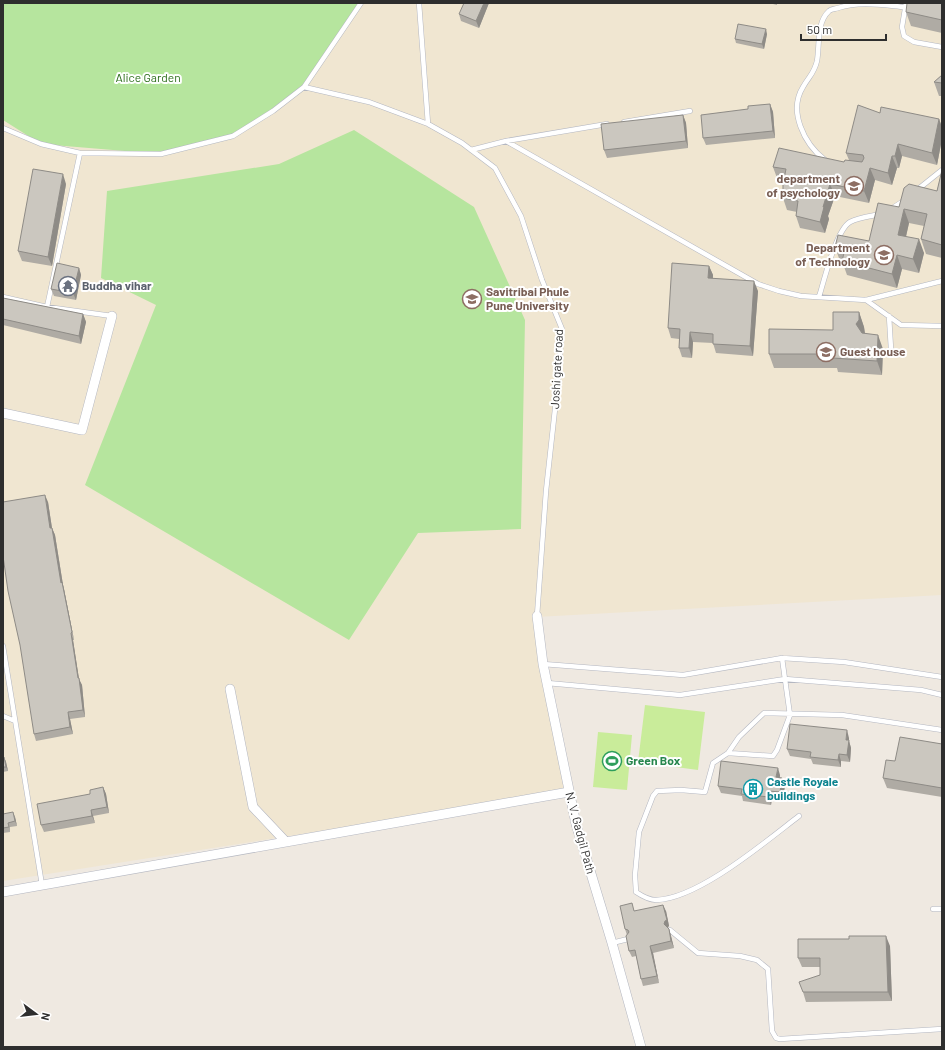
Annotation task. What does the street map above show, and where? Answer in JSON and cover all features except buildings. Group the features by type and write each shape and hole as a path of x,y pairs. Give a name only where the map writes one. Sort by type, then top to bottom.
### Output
{"street":[{"path":"3,413 82,430 112,316"},
{"name":"N. V. Gadgil Path","path":"537,616 542,664 576,824 612,943 641,1047"},
{"path":"230,689 253,808 286,842"},
{"path":"3,892 569,792"}],"lane":[{"path":"3,128 41,144 80,153 161,154 233,136 273,111 304,87 361,3"},
{"path":"419,3 428,124"},
{"path":"829,162 819,155 809,143 799,125 796,104 802,88 812,75 817,60 818,44 823,20 830,10 849,5 863,4 905,5 902,27 904,36 914,42 942,47"},
{"name":"Joshi gate road","path":"304,87 369,102 428,124 462,143 495,168 521,216 542,280 562,329 546,491 537,616"},
{"path":"621,122 690,111"},
{"path":"471,150 506,140 613,124"},
{"path":"506,140 758,284 779,291 801,296 866,300 942,281"},
{"path":"47,307 80,153"},
{"path":"819,297 828,264 840,234 849,222 882,214 904,200 942,170"},
{"path":"3,296 47,307 112,316"},
{"path":"866,300 901,324 942,326"},
{"path":"889,316 890,349"},
{"path":"3,646 42,885"},
{"path":"542,664 682,675 782,658 844,662 942,677"},
{"path":"728,753 773,756 790,715 782,658"},
{"path":"547,683 680,695 785,679 920,690 942,695"},
{"path":"799,816 728,869 683,894 655,900 644,897 636,892 635,875 639,832 653,796 657,790 705,792 713,763 728,753 739,737 764,713 790,715 842,715 942,730"},
{"path":"3,716 16,721"},
{"path":"933,909 942,909"},
{"path":"670,930 698,953 740,956 757,960 768,969 772,1031 776,1038 780,1039 942,1029"},
{"path":"612,943 628,939"}],"shaded area":[{"name":"Savitribai Phule Pune University","path":"3,3 942,3 942,595 536,617 569,792 3,881"}],"green space":[{"name":"Alice Garden","path":"3,3 361,3 304,87 233,136 161,154 41,144 3,120"},
{"path":"354,130 474,207 525,320 521,529 418,533 349,640 85,485 156,305 101,278 107,191 279,164"},
{"path":"645,705 705,712 698,770 638,762"},
{"name":"Green Box","path":"598,732 632,735 627,790 593,787"}],"place":[{"name":"department of psychology","path":"854,186"},
{"name":"Department of Technology","path":"884,255"},
{"name":"Buddha vihar","path":"68,286"},
{"name":"Savitribai Phule Pune University","path":"472,299"},
{"name":"Guest house","path":"826,352"},
{"name":"Green Box","path":"612,761"},
{"name":"Castle Royale buildings","path":"753,789"}]}
